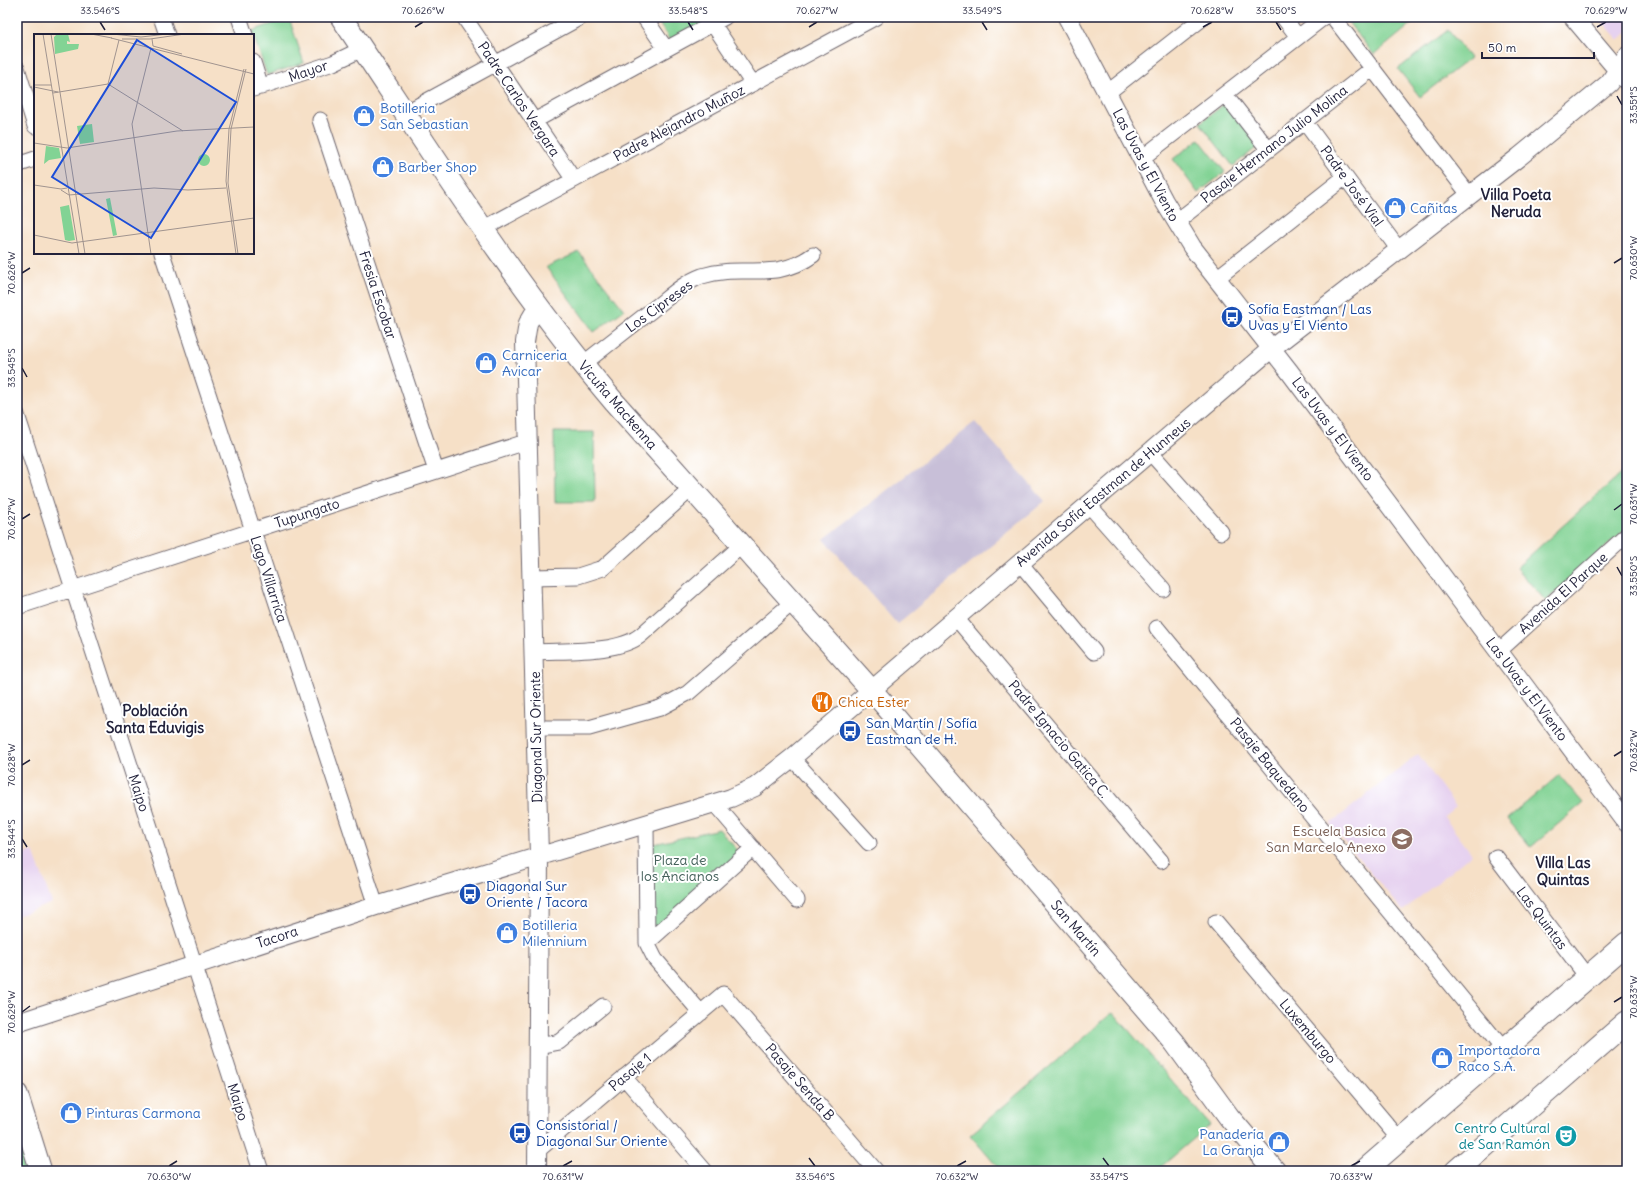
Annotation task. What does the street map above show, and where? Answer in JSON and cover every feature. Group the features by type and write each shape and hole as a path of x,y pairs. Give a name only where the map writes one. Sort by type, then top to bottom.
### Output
{"main road":[{"name":"Vicuña Mackenna","path":"341,17 483,229 538,306 583,364 872,690"},
{"name":"San Martín","path":"872,690 1169,1037 1229,1117 1275,1171"},
{"path":"1364,1171 1627,943"},
{"path":"1456,1171 1627,1022"},
{"path":"17,1094 41,1171"}],"street":[{"path":"161,17 167,34"},
{"path":"239,17 245,34"},
{"name":"Padre Carlos Vergara","path":"464,17 574,180"},
{"path":"404,113 580,17"},
{"path":"644,17 666,49"},
{"name":"Padre Alejandro Muñoz","path":"483,229 876,17"},
{"name":"Las Uvas y El Viento","path":"1067,17 1176,222 1192,246 1272,348 1627,823"},
{"path":"1283,17 1298,37"},
{"path":"1142,158 1324,17"},
{"path":"1333,17 1470,196"},
{"path":"1573,17 1624,69"},
{"path":"1108,93 1197,19"},
{"path":"534,121 719,20 752,84"},
{"name":"Mayor","path":"257,88 333,63 362,49"},
{"path":"17,68 34,123"},
{"path":"254,68 257,88"},
{"name":"Pasaje Hermano Julio Molina","path":"1176,222 1373,68"},
{"name":"Avenida Sofía Eastman de Hunneus","path":"539,856 731,798 755,787 792,758 1272,348 1470,196 1609,83 1624,69"},
{"path":"1225,94 1268,149"},
{"name":"Fresia Escobar","path":"320,120 436,471"},
{"name":"Padre José Vial","path":"1304,121 1399,250"},
{"path":"17,165 34,159"},
{"path":"1217,278 1345,177"},
{"name":"Lago Villarrica","path":"162,254 376,906"},
{"name":"Los Cipreses","path":"583,364 691,281 707,275 724,272 781,270 797,264 814,254"},
{"name":"Diagonal Sur Oriente","path":"537,1171 539,856 526,332 532,314 538,306"},
{"name":"Maipo","path":"17,415 261,1171"},
{"name":"Tupungato","path":"17,607 528,441"},
{"path":"1150,452 1221,532"},
{"path":"532,577 578,576 603,568 692,488"},
{"path":"1089,505 1163,589"},
{"name":"Avenida El Parque","path":"1499,651 1627,535"},
{"path":"534,652 614,647 628,644 641,635 742,545"},
{"path":"1020,563 1094,652"},
{"path":"536,728 589,728 660,708 672,703 688,693 793,602"},
{"name":"Padre Ignacio Gatica C.","path":"956,618 1161,861"},
{"name":"Pasaje Baquedano","path":"1157,628 1504,1050"},
{"path":"792,758 869,843"},
{"path":"714,803 797,900"},
{"path":"646,824 647,943 654,959 701,1013"},
{"path":"647,943 753,848"},
{"name":"Tacora","path":"17,1023 194,964 539,856"},
{"name":"Las Quintas","path":"1496,858 1588,978"},
{"name":"Luxemburgo","path":"1216,922 1400,1140"},
{"name":"Pasaje 1","path":"537,1150 723,994"},
{"name":"Pasaje Senda B","path":"723,994 876,1171"},
{"path":"538,1046 559,1042 603,1006"},
{"path":"624,1077 705,1171"}],"shaded area":[{"path":"1598,17 1627,17 1627,32 1619,40"},
{"path":"975,422 1045,501 897,624 824,539"},
{"name":"Escuela Basica San Marcelo Anexo","path":"1418,754 1456,807 1444,817 1472,854 1403,911 1330,824"},
{"path":"33,851 52,903 17,916 17,857"}],"green space":[{"path":"655,17 715,17 671,42"},
{"path":"1344,17 1420,17 1374,55"},
{"path":"289,18 304,63 267,75 252,31"},
{"path":"1448,30 1470,58 1420,97 1398,69"},
{"path":"1227,102 1260,145 1233,166 1200,123"},
{"path":"1199,139 1225,172 1198,193 1173,159"},
{"path":"579,252 624,310 594,332 546,267"},
{"path":"554,432 594,432 595,502 555,502"},
{"path":"1627,468 1627,528 1546,601 1516,568"},
{"path":"1559,775 1583,803 1531,847 1507,819"},
{"name":"Plaza de los Ancianos","path":"719,829 740,853 652,933 650,845"},
{"path":"1113,1012 1210,1125 1156,1171 1001,1171 970,1135"},
{"path":"27,1144 36,1171 17,1171 17,1150"}],"place":[{"name":"Botilleria San Sebastian","path":"364,116"},
{"name":"Barber Shop","path":"383,167"},
{"name":"Cañitas","path":"1395,208"},
{"name":"Sofía Eastman / Las Uvas y El Viento","path":"1232,317"},
{"name":"Carniceria Avicar","path":"486,363"},
{"name":"Chica Ester","path":"822,702"},
{"name":"San Martín / Sofía Eastman de H.","path":"850,731"},
{"name":"Escuela Basica San Marcelo Anexo","path":"1402,839"},
{"name":"Diagonal Sur Oriente / Tacora","path":"470,894"},
{"name":"Botilleria Milennium","path":"507,933"},
{"name":"Importadora Raco S.A.","path":"1442,1058"},
{"name":"Pinturas Carmona","path":"71,1113"},
{"name":"Consistorial / Diagonal Sur Oriente","path":"520,1133"},
{"name":"Centro Cultural de San Ramón","path":"1566,1136"},
{"name":"Panadería La Granja","path":"1279,1142"}],"district":[{"name":"Villa Poeta Neruda","path":"1516,204"},
{"name":"Población Santa Eduvigis","path":"155,720"},
{"name":"Villa Las Quintas","path":"1563,872"}]}
